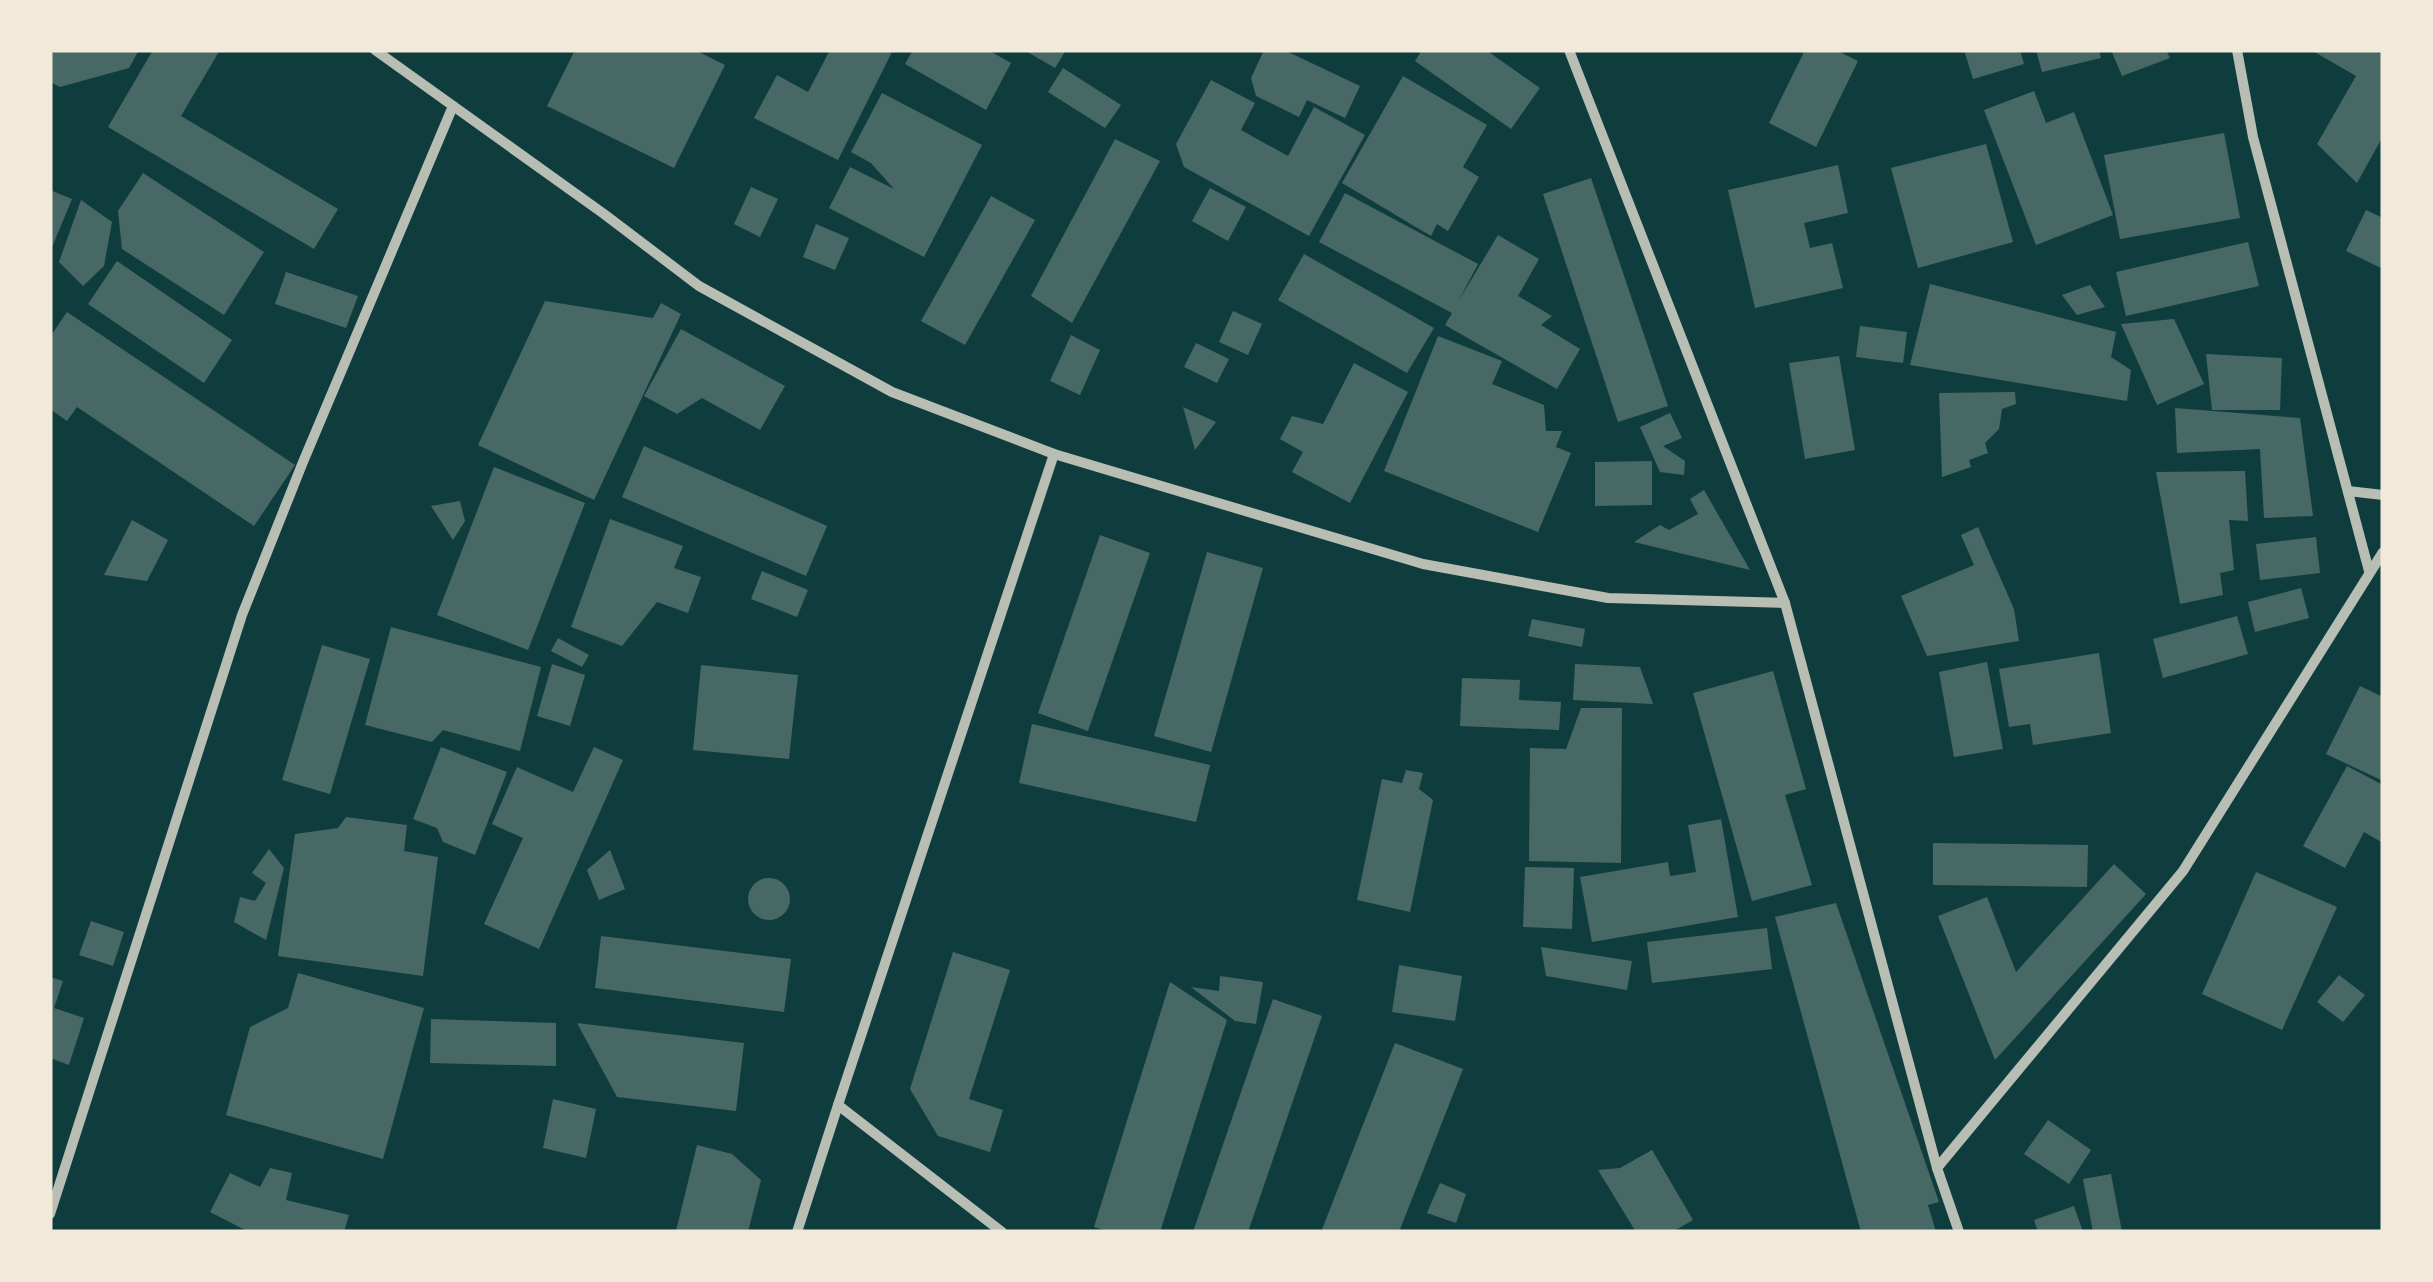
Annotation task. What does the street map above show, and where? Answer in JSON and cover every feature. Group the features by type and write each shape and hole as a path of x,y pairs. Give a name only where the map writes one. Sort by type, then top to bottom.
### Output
{"street":[{"path":"376,50 700,286 892,392 1054,454 1423,564 1608,598 1785,603"},
{"path":"1569,50 1785,603 1936,1168 1959,1232"},
{"path":"2237,50 2253,136 2370,570"},
{"path":"50,1214 242,615 453,106"},
{"path":"798,1232 1054,454"},
{"path":"2348,491 2383,495"},
{"path":"1936,1168 2183,872 2383,552"},
{"path":"838,1105 1002,1232"}],"building":[{"path":"50,50 139,50 129,68 60,87 50,82"},
{"path":"153,50 220,50 181,116 338,209 314,249 108,127"},
{"path":"575,50 695,50 725,65 674,168 547,106"},
{"path":"830,50 893,50 838,160 754,118 777,75 808,92"},
{"path":"913,50 988,50 1011,63 986,110 905,64"},
{"path":"1024,50 1066,50 1055,68"},
{"path":"1264,50 1284,50 1360,86 1345,118 1307,100 1299,117 1256,96 1251,78"},
{"path":"1422,50 1486,50 1540,88 1511,129 1415,61"},
{"path":"1805,50 1836,50 1858,61 1816,147 1769,123"},
{"path":"1964,50 2020,50 2024,64 1973,79"},
{"path":"2036,50 2099,50 2101,58 2042,72"},
{"path":"2111,50 2166,50 2170,58 2122,76"},
{"path":"2311,50 2383,50 2383,136 2357,183 2317,144 2356,76"},
{"path":"1063,68 1121,105 1105,128 1048,92"},
{"path":"1403,76 1487,125 1463,167 1479,177 1448,231 1437,224 1431,236 1342,183"},
{"path":"1211,80 1255,103 1241,130 1288,156 1314,107 1365,135 1309,236 1184,167 1176,144"},
{"path":"2034,91 2046,123 2074,112 2113,215 2036,245 1984,110"},
{"path":"882,93 982,145 924,257 829,208 850,167 894,189 871,163 851,152"},
{"path":"2224,133 2240,218 2120,239 2104,155"},
{"path":"1115,139 1160,161 1072,323 1031,296"},
{"path":"1986,144 2013,242 1918,268 1891,168"},
{"path":"1838,165 1848,213 1804,223 1810,248 1832,243 1843,288 1755,308 1728,190"},
{"path":"143,173 264,252 224,315 122,249 118,211"},
{"path":"1591,178 1668,406 1618,422 1543,194"},
{"path":"751,187 778,199 760,237 734,224"},
{"path":"1210,188 1246,207 1228,241 1192,221"},
{"path":"50,190 72,199 50,252"},
{"path":"1345,193 1478,264 1458,302 1498,235 1539,259 1518,296 1552,316 1541,325 1580,349 1557,389 1445,325 1452,313 1319,242"},
{"path":"991,196 1035,220 965,345 921,321"},
{"path":"81,200 112,222 104,266 83,286 59,262"},
{"path":"2366,210 2383,218 2383,269 2346,251"},
{"path":"816,224 849,238 835,270 803,257"},
{"path":"2248,242 2259,286 2126,316 2116,272"},
{"path":"1304,254 1434,328 1407,373 1278,300"},
{"path":"117,261 232,340 204,383 88,304"},
{"path":"286,272 358,296 346,328 275,304"},
{"path":"1930,284 2116,332 2111,357 2131,370 2127,401 1910,365"},
{"path":"2090,285 2105,307 2077,315 2062,295"},
{"path":"545,301 653,318 661,303 681,314 594,500 478,445"},
{"path":"1233,311 1262,324 1248,355 1219,342"},
{"path":"67,312 295,465 254,526 77,407 67,421 50,409 50,337"},
{"path":"2174,319 2204,384 2157,405 2121,324"},
{"path":"1860,326 1907,332 1903,363 1856,357"},
{"path":"681,329 785,386 760,430 702,398 677,414 644,396"},
{"path":"1071,335 1100,350 1080,395 1050,381"},
{"path":"1438,336 1502,361 1492,384 1544,405 1546,431 1562,431 1556,447 1571,453 1538,532 1384,471"},
{"path":"1196,343 1229,359 1217,383 1184,367"},
{"path":"2206,354 2282,358 2280,410 2212,410"},
{"path":"1839,356 1855,450 1805,459 1789,363"},
{"path":"1354,363 1408,392 1350,503 1292,472 1303,452 1280,439 1292,416 1323,424"},
{"path":"2015,392 2016,404 2002,409 1999,429 1985,443 1988,453 1969,460 1971,467 1942,477 1939,393"},
{"path":"1183,407 1216,422 1195,450"},
{"path":"2175,408 2300,418 2313,516 2264,518 2260,449 2177,453"},
{"path":"1670,413 1682,438 1663,446 1685,461 1684,475 1660,472 1640,427"},
{"path":"644,446 827,526 806,576 622,497"},
{"path":"1652,461 1652,505 1595,506 1595,462"},
{"path":"494,467 585,503 528,650 437,615"},
{"path":"2245,471 2248,521 2229,520 2234,570 2220,573 2223,595 2180,604 2156,472"},
{"path":"1704,490 1750,570 1634,542 1660,525 1669,530 1698,514 1690,499"},
{"path":"460,501 465,521 453,540 431,506"},
{"path":"610,519 683,546 674,568 701,577 688,613 657,602 622,646 571,627"},
{"path":"132,520 168,540 147,581 104,575"},
{"path":"1978,527 2014,609 2019,641 1927,656 1901,596 1974,565 1961,535"},
{"path":"1100,535 1150,553 1088,731 1038,713"},
{"path":"2316,537 2320,573 2260,580 2256,544"},
{"path":"1207,552 1263,568 1211,752 1154,736"},
{"path":"762,571 808,590 797,617 751,599"},
{"path":"2301,588 2309,618 2255,632 2248,602"},
{"path":"2237,616 2248,654 2163,678 2153,639"},
{"path":"1532,619 1585,629 1582,647 1528,636"},
{"path":"391,627 541,667 520,751 443,730 432,742 365,725"},
{"path":"558,638 589,655 582,667 551,651"},
{"path":"322,645 370,659 330,794 282,780"},
{"path":"2099,653 2111,733 2033,745 2030,724 2009,727 1999,669"},
{"path":"1987,662 2003,749 1954,757 1939,672"},
{"path":"552,664 585,675 570,726 537,716"},
{"path":"1575,664 1640,667 1653,704 1573,700"},
{"path":"701,665 798,675 789,759 693,750"},
{"path":"1773,671 1806,789 1785,795 1812,885 1752,901 1693,693"},
{"path":"1462,678 1520,680 1519,700 1561,702 1559,730 1460,726"},
{"path":"2360,686 2383,697 2383,781 2326,754"},
{"path":"1581,708 1622,708 1621,863 1529,861 1530,748 1566,749"},
{"path":"1032,724 1210,765 1196,822 1019,783"},
{"path":"441,747 507,772 475,855 443,842 437,828 413,819"},
{"path":"594,747 623,760 539,949 484,924 523,838 492,824 517,767 573,792"},
{"path":"2347,766 2383,785 2383,843 2364,832 2345,868 2303,846"},
{"path":"1406,770 1423,773 1419,789 1433,800 1410,912 1357,900 1382,779 1402,783"},
{"path":"346,817 407,825 404,851 438,857 423,976 278,956 295,834 338,828"},
{"path":"1721,819 1738,917 1592,942 1580,877 1668,862 1670,876 1696,872 1688,825"},
{"path":"1933,843 2088,845 2087,887 1933,885"},
{"path":"269,849 284,868 266,940 234,922 240,897 255,901 266,883 252,873"},
{"path":"610,850 625,889 599,900 587,870"},
{"path":"2114,864 2146,894 1995,1060 1938,916 1987,897 2016,972"},
{"path":"1525,867 1574,868 1572,929 1523,927"},
{"path":"2256,872 2337,907 2282,1030 2202,994"},
{"path":"769,878 784,884 790,899 784,914 769,920 754,914 748,899 754,884"},
{"path":"1836,903 1939,1202 1928,1205 1936,1232 1861,1232 1775,917"},
{"path":"91,921 124,932 113,966 79,955"},
{"path":"1767,928 1772,969 1652,983 1647,942"},
{"path":"601,936 791,959 784,1012 595,988"},
{"path":"1541,947 1632,961 1627,990 1546,976"},
{"path":"953,952 1010,970 969,1099 1003,1110 990,1152 938,1136 910,1089"},
{"path":"1399,965 1462,976 1455,1021 1392,1012"},
{"path":"298,973 424,1008 383,1159 226,1115 250,1027 288,1008"},
{"path":"2339,975 2365,995 2343,1022 2317,1002"},
{"path":"1220,976 1263,982 1256,1024 1235,1021 1191,987 1219,991"},
{"path":"50,977 63,981 54,1008 84,1018 69,1065 50,1058"},
{"path":"1170,982 1227,1020 1160,1232 1110,1232 1094,1227"},
{"path":"1273,999 1322,1016 1248,1232 1193,1232"},
{"path":"431,1019 556,1023 556,1066 430,1063"},
{"path":"577,1023 744,1043 736,1111 617,1097"},
{"path":"1395,1043 1463,1069 1399,1232 1321,1232"},
{"path":"553,1099 596,1109 586,1158 543,1148"},
{"path":"2048,1120 2091,1150 2069,1184 2024,1154"},
{"path":"697,1145 732,1154 761,1180 748,1232 676,1231"},
{"path":"1652,1150 1693,1220 1672,1232 1636,1232 1598,1170 1620,1168"},
{"path":"270,1168 292,1173 286,1200 349,1215 344,1232 249,1232 210,1212 230,1173 260,1187"},
{"path":"2111,1174 2122,1232 2093,1232 2083,1179"},
{"path":"1440,1183 1466,1194 1456,1223 1427,1213"},
{"path":"2074,1206 2083,1232 2038,1232 2034,1220"}]}
